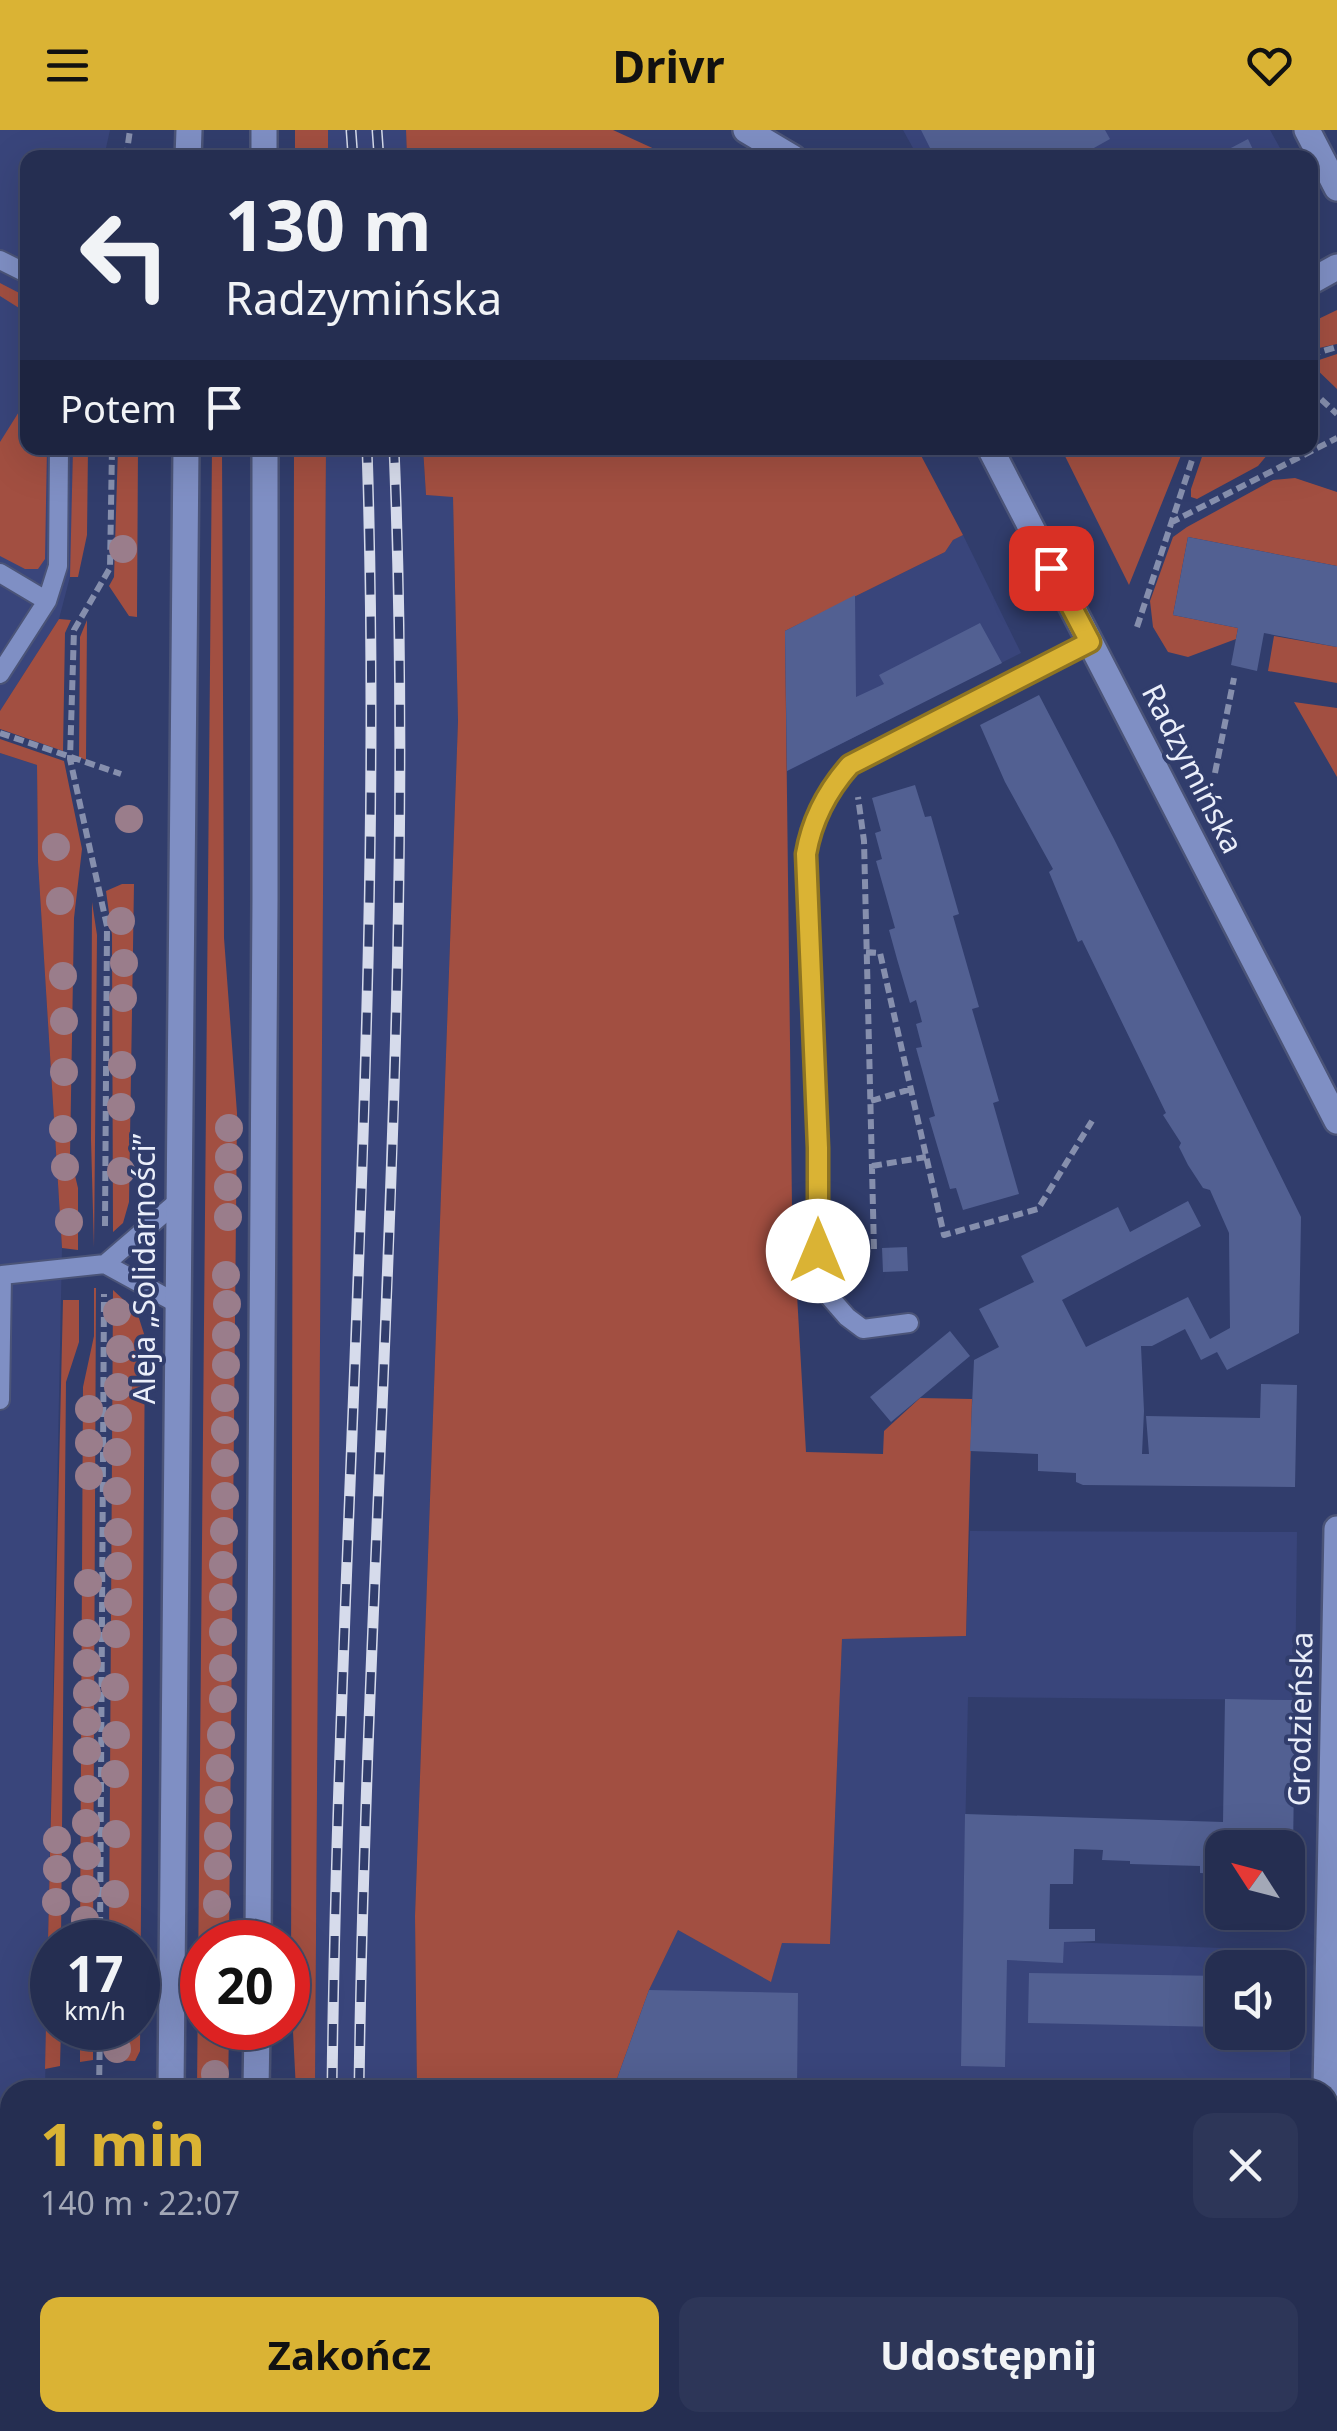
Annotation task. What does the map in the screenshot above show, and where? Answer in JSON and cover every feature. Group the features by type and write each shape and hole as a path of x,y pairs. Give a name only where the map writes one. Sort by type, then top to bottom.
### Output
{"main road":[{"path":"746,130 780,150"},
{"path":"1318,151 1337,188"},
{"name":"Aleja „Solidarności”","path":"171,2080 186,455"},
{"path":"258,1920 264,455"},
{"name":"Radzymińska","path":"994,455 1337,1122"},
{"name":"Grodzieńska","path":"1328,2080 1332,2052 1337,1529"},
{"path":"256,2080 257,2050"}],"lane":[{"path":"0,674 47,600 58,566 59,455"},
{"path":"0,573 47,600"},
{"path":"909,1323 863,1329 847,1318 820,1286 806,854 810,831 821,807 850,765 1090,642"},
{"path":"0,1400 1,1275 104,1264 177,1202"},
{"path":"104,1264 178,1304"}],"path":[{"path":"1318,397 1337,414"},
{"path":"100,1920 107,926 70,759 74,630 110,568 112,455"},
{"path":"1137,627 1194,455"},
{"path":"1169,524 1304,455"},
{"path":"1215,772 1234,678"},
{"path":"0,733 121,774"},
{"path":"818,1251 874,1250 859,786"},
{"path":"866,952 880,953 944,1234 1038,1208 1092,1121"},
{"path":"870,1101 911,1089"},
{"path":"872,1166 926,1156"},
{"path":"99,2080 100,2050"}],"shaded area":[{"path":"0,130 110,130 106,150 20,150 20,455 73,455 72,569 59,619 0,711"},
{"path":"295,130 328,130 328,150 295,150"},
{"path":"328,130 406,130 407,150 328,150"},
{"path":"406,130 613,130 657,150 407,150"},
{"path":"903,130 1270,130 1281,150 914,150"},
{"path":"0,283 20,293 20,309 0,296"},
{"path":"1337,310 1337,344 1318,348 1318,319"},
{"path":"1337,354 1337,389 1318,371 1318,360"},
{"path":"20,410 20,455 47,455 45,559 38,569 25,569 0,556 0,442"},
{"path":"73,455 88,455 87,535 78,577 70,577"},
{"path":"118,455 138,455 137,617 129,616 109,586 114,577"},
{"path":"212,455 222,455 224,938 237,1113 229,1920 199,1920"},
{"path":"294,455 326,455 315,2080 295,2080 294,2050 310,2050 310,1920 291,1920"},
{"path":"326,455 423,455 426,495 453,496 458,721 415,1916 417,2080 315,2080"},
{"path":"423,455 921,455 963,535 953,540 945,552 785,631 792,1207 806,1452 883,1454 884,1431 920,1398 972,1399 966,1636 842,1639 830,1944 782,1943 771,1982 678,1930 649,1990 617,2080 417,2080 415,1916 458,721 453,497 426,495"},
{"path":"1064,455 1181,455 1129,585"},
{"path":"1203,455 1267,455 1258,466 1197,499 1191,497"},
{"path":"1295,478 1337,492 1337,566 1188,537 1173,615 1238,628 1236,639 1188,657 1168,652 1153,627 1150,601 1173,537 1273,480"},
{"path":"963,535 1021,653 787,771 785,631 945,552 953,540"},
{"path":"59,619 71,620 65,633 63,751 0,729 0,711"},
{"path":"87,620 86,760 79,757 80,637"},
{"path":"1274,636 1337,647 1337,683 1268,671"},
{"path":"1294,702 1337,708 1337,777"},
{"path":"0,739 64,761 82,849 74,918 70,1155 78,1188 78,1250 62,1248 38,862 37,765 0,753"},
{"path":"0,753 37,765 38,862 62,1248 48,1920 30,1920 30,2050 46,2050 45,2080 0,2080"},
{"path":"134,884 129,1202 123,1223 113,1232 112,935 106,891"},
{"path":"92,902 97,935 94,1248 91,1140"},
{"path":"96,1288 93,1920 80,1920 83,1387 94,1336"},
{"path":"113,1290 137,1312 145,1337 141,1920 109,1920"},
{"path":"63,1300 79,1300 79,1342 66,1382 61,1920 48,1920"},
{"path":"970,1531 1297,1532 1295,1700 968,1697 963,1938 1272,1950 1205,1950 1205,2050 1290,2050 1290,2080 617,2080 649,1990 678,1930 771,1981 782,1943 830,1943 842,1639 966,1636"},
{"path":"45,2050 60,2050 60,2066 45,2069"},
{"path":"80,2050 93,2050 93,2060 80,2062"},
{"path":"108,2050 140,2050 135,2061 108,2060"},
{"path":"197,2050 229,2050 228,2080 197,2080"}],"building":[{"path":"921,130 1105,130 1110,139 1090,150 931,150"},
{"path":"1248,139 1253,150 1227,150"},
{"path":"1188,537 1337,566 1337,647 1264,633 1257,671 1231,665 1238,628 1173,615"},
{"path":"855,595 856,697 884,684 879,675 980,623 1002,663 787,771 785,631"},
{"path":"1039,695 1301,1217 1299,1333 1227,1370 1217,1352 1201,1360 1185,1329 1152,1346 1141,1346 1142,1454 1149,1454 1146,1416 1260,1418 1261,1384 1297,1385 1295,1487 1083,1485 1076,1482 1076,1473 1038,1471 1038,1454 970,1451 974,1360 999,1347 979,1309 1034,1282 1021,1256 1118,1207 1130,1232 1188,1201 1201,1226 1062,1300 1086,1347 1188,1297 1210,1339 1230,1328 1229,1233 1210,1190 1203,1188 1188,1165 1179,1147 1181,1143 1163,1115 1166,1113 1082,940 1078,942 1049,872 1053,869 1005,782 980,725"},
{"path":"915,785 925,817 931,816 959,914 953,916 979,1007 972,1009 999,1101 993,1103 1019,1194 963,1210 956,1188 950,1189 929,1118 935,1116 916,1048 922,1047 916,1024 922,1022 916,1000 910,1003 897,959 889,930 895,928 876,861 882,859 875,833 881,831 872,798"},
{"path":"907,1247 908,1271 883,1272 882,1248"},
{"path":"950,1331 970,1356 891,1422 870,1397"},
{"path":"1225,1699 1295,1700 1293,1830 1205,1830 1205,1873 1200,1873 1200,1866 1130,1864 1102,1860 1103,1850 1074,1849 1073,1884 1050,1884 1049,1929 1095,1929 1095,1941 1064,1942 1063,1963 1007,1960 1005,2067 961,2066 965,1814 1223,1822"},
{"path":"1029,1973 1205,1976 1205,2027 1028,2023"},
{"path":"649,1990 798,1993 797,2080 617,2080"}],"railway":[{"path":"351,130 352,150"},
{"path":"377,130 378,150"},
{"path":"332,2080 370,859 367,455"},
{"path":"359,2080 363,1885 395,1064 399,653 394,455"}],"route":[{"path":"818,1251 818,1148 806,854 810,831 836,781 850,765 1090,642 1051,568"}]}
